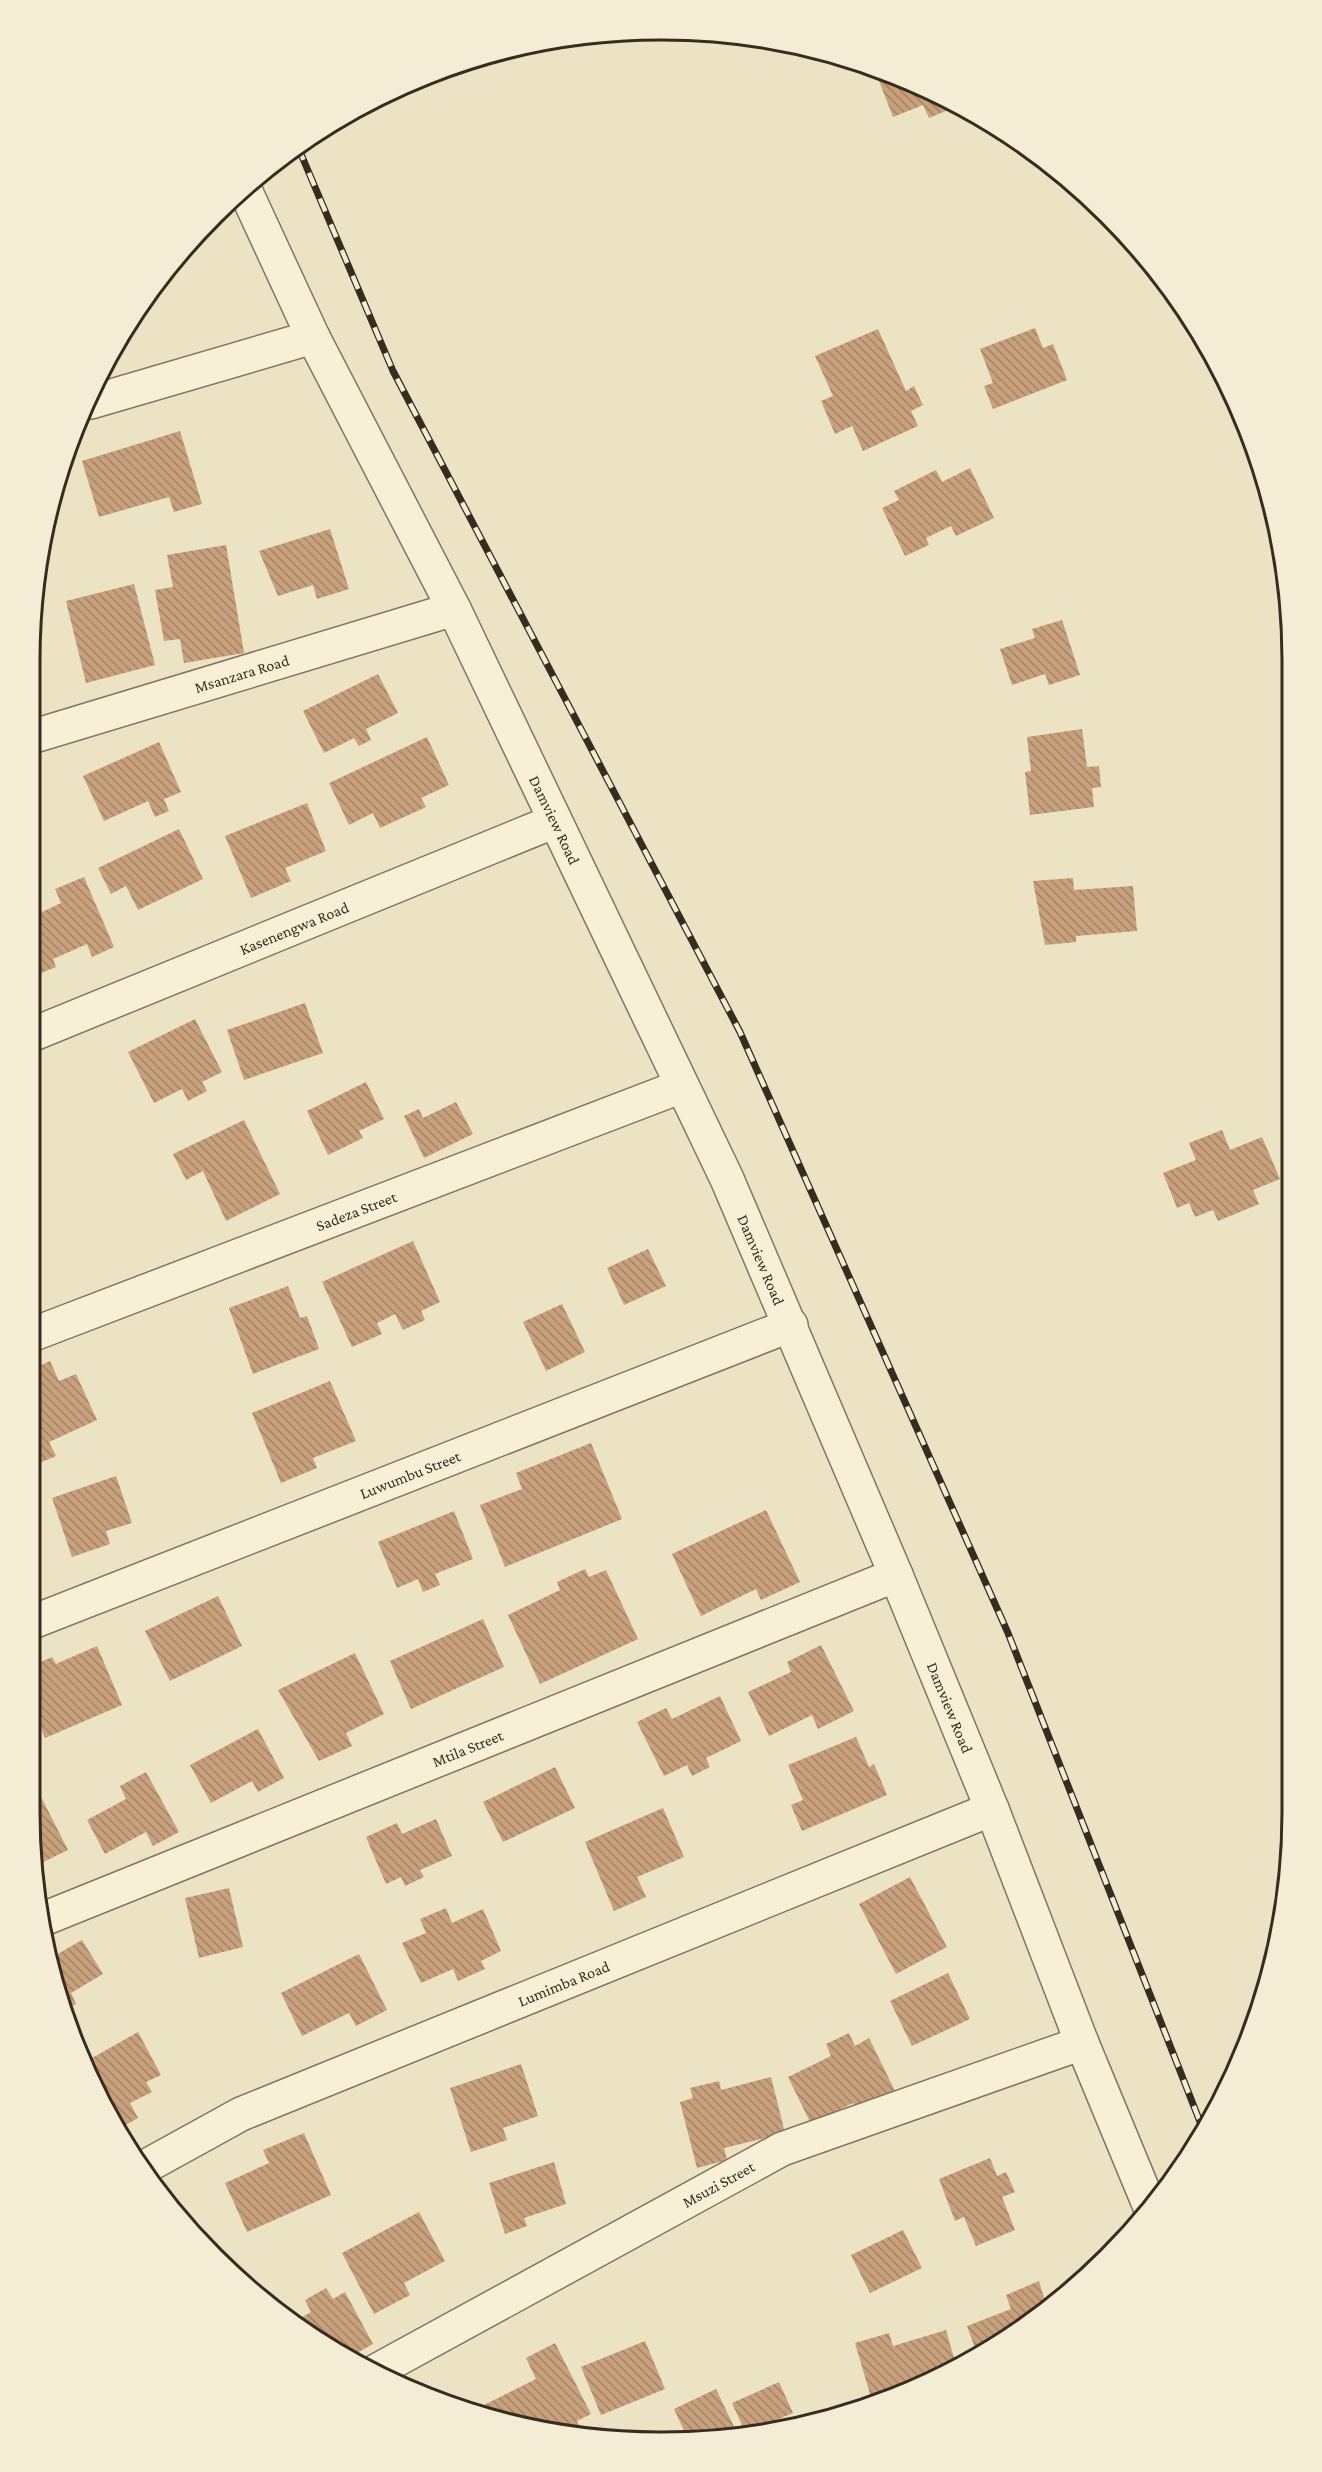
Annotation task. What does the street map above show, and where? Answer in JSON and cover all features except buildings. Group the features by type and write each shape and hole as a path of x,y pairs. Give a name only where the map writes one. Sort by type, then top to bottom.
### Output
{"street":[{"name":"Damview Road","path":"248,197 313,338 454,609 727,1179 896,1575 992,1809 1082,2043 1146,2198"},
{"path":"98,400 313,338"},
{"name":"Msanzara Road","path":"40,734 454,609"},
{"name":"Kasenengwa Road","path":"40,1031 555,821"},
{"name":"Sadeza Street","path":"40,1332 682,1086"},
{"name":"Luwumbu Street","path":"40,1619 791,1325"},
{"name":"Mtila Street","path":"50,1916 896,1575"},
{"name":"Lumimba Road","path":"151,2164 241,2114 992,1809"},
{"name":"Msuzi Street","path":"384,2366 782,2149 1082,2043"}],"railway":[{"path":"302,155 393,371 740,1032 1008,1633 1199,2119"}]}
